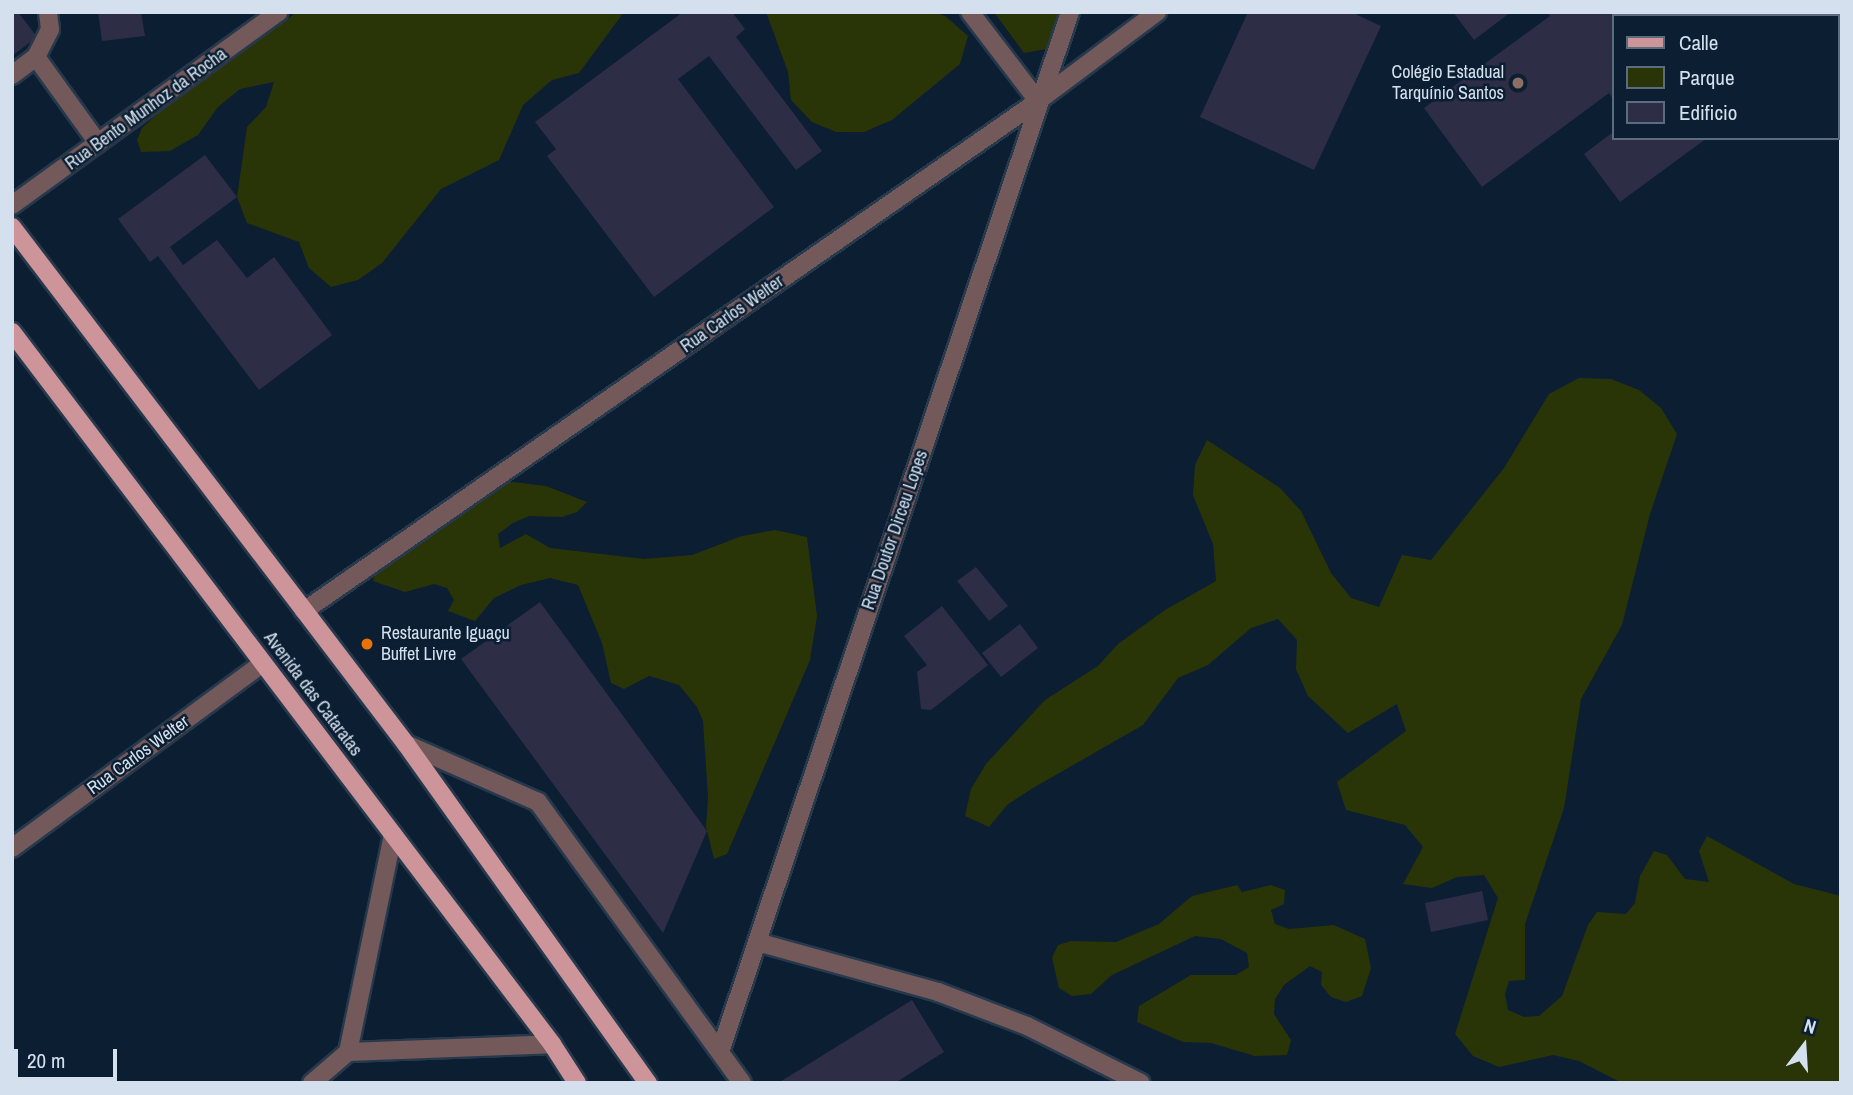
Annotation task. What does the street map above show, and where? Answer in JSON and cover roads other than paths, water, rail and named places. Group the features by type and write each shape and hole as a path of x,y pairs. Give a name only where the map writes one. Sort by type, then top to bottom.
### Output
{"main road":[{"path":"12,227 406,744 648,1083"},
{"name":"Avenida das Cataratas","path":"12,332 552,1044 577,1083"}],"street":[{"path":"12,75 36,57 50,29 48,12"},
{"name":"Rua Bento Munhoz da Rocha","path":"12,205 279,12"},
{"path":"970,12 1038,101"},
{"name":"Rua Doutor Dirceu Lopes","path":"721,1049 1070,12"},
{"name":"Rua Carlos Welter","path":"304,611 1038,101 1157,12"},
{"path":"36,57 98,143"},
{"name":"Rua Carlos Welter","path":"12,848 263,663"},
{"path":"406,744 538,802 721,1049 742,1083"},
{"path":"312,1083 348,1052 393,835"},
{"path":"757,942 937,992 1027,1026 1140,1083"},
{"path":"348,1052 552,1044"}],"place":[{"name":"Colégio Estadual Tarquínio Santos","path":"1518,83"},
{"name":"Restaurante Iguaçu Buffet Livre","path":"367,644"}]}
